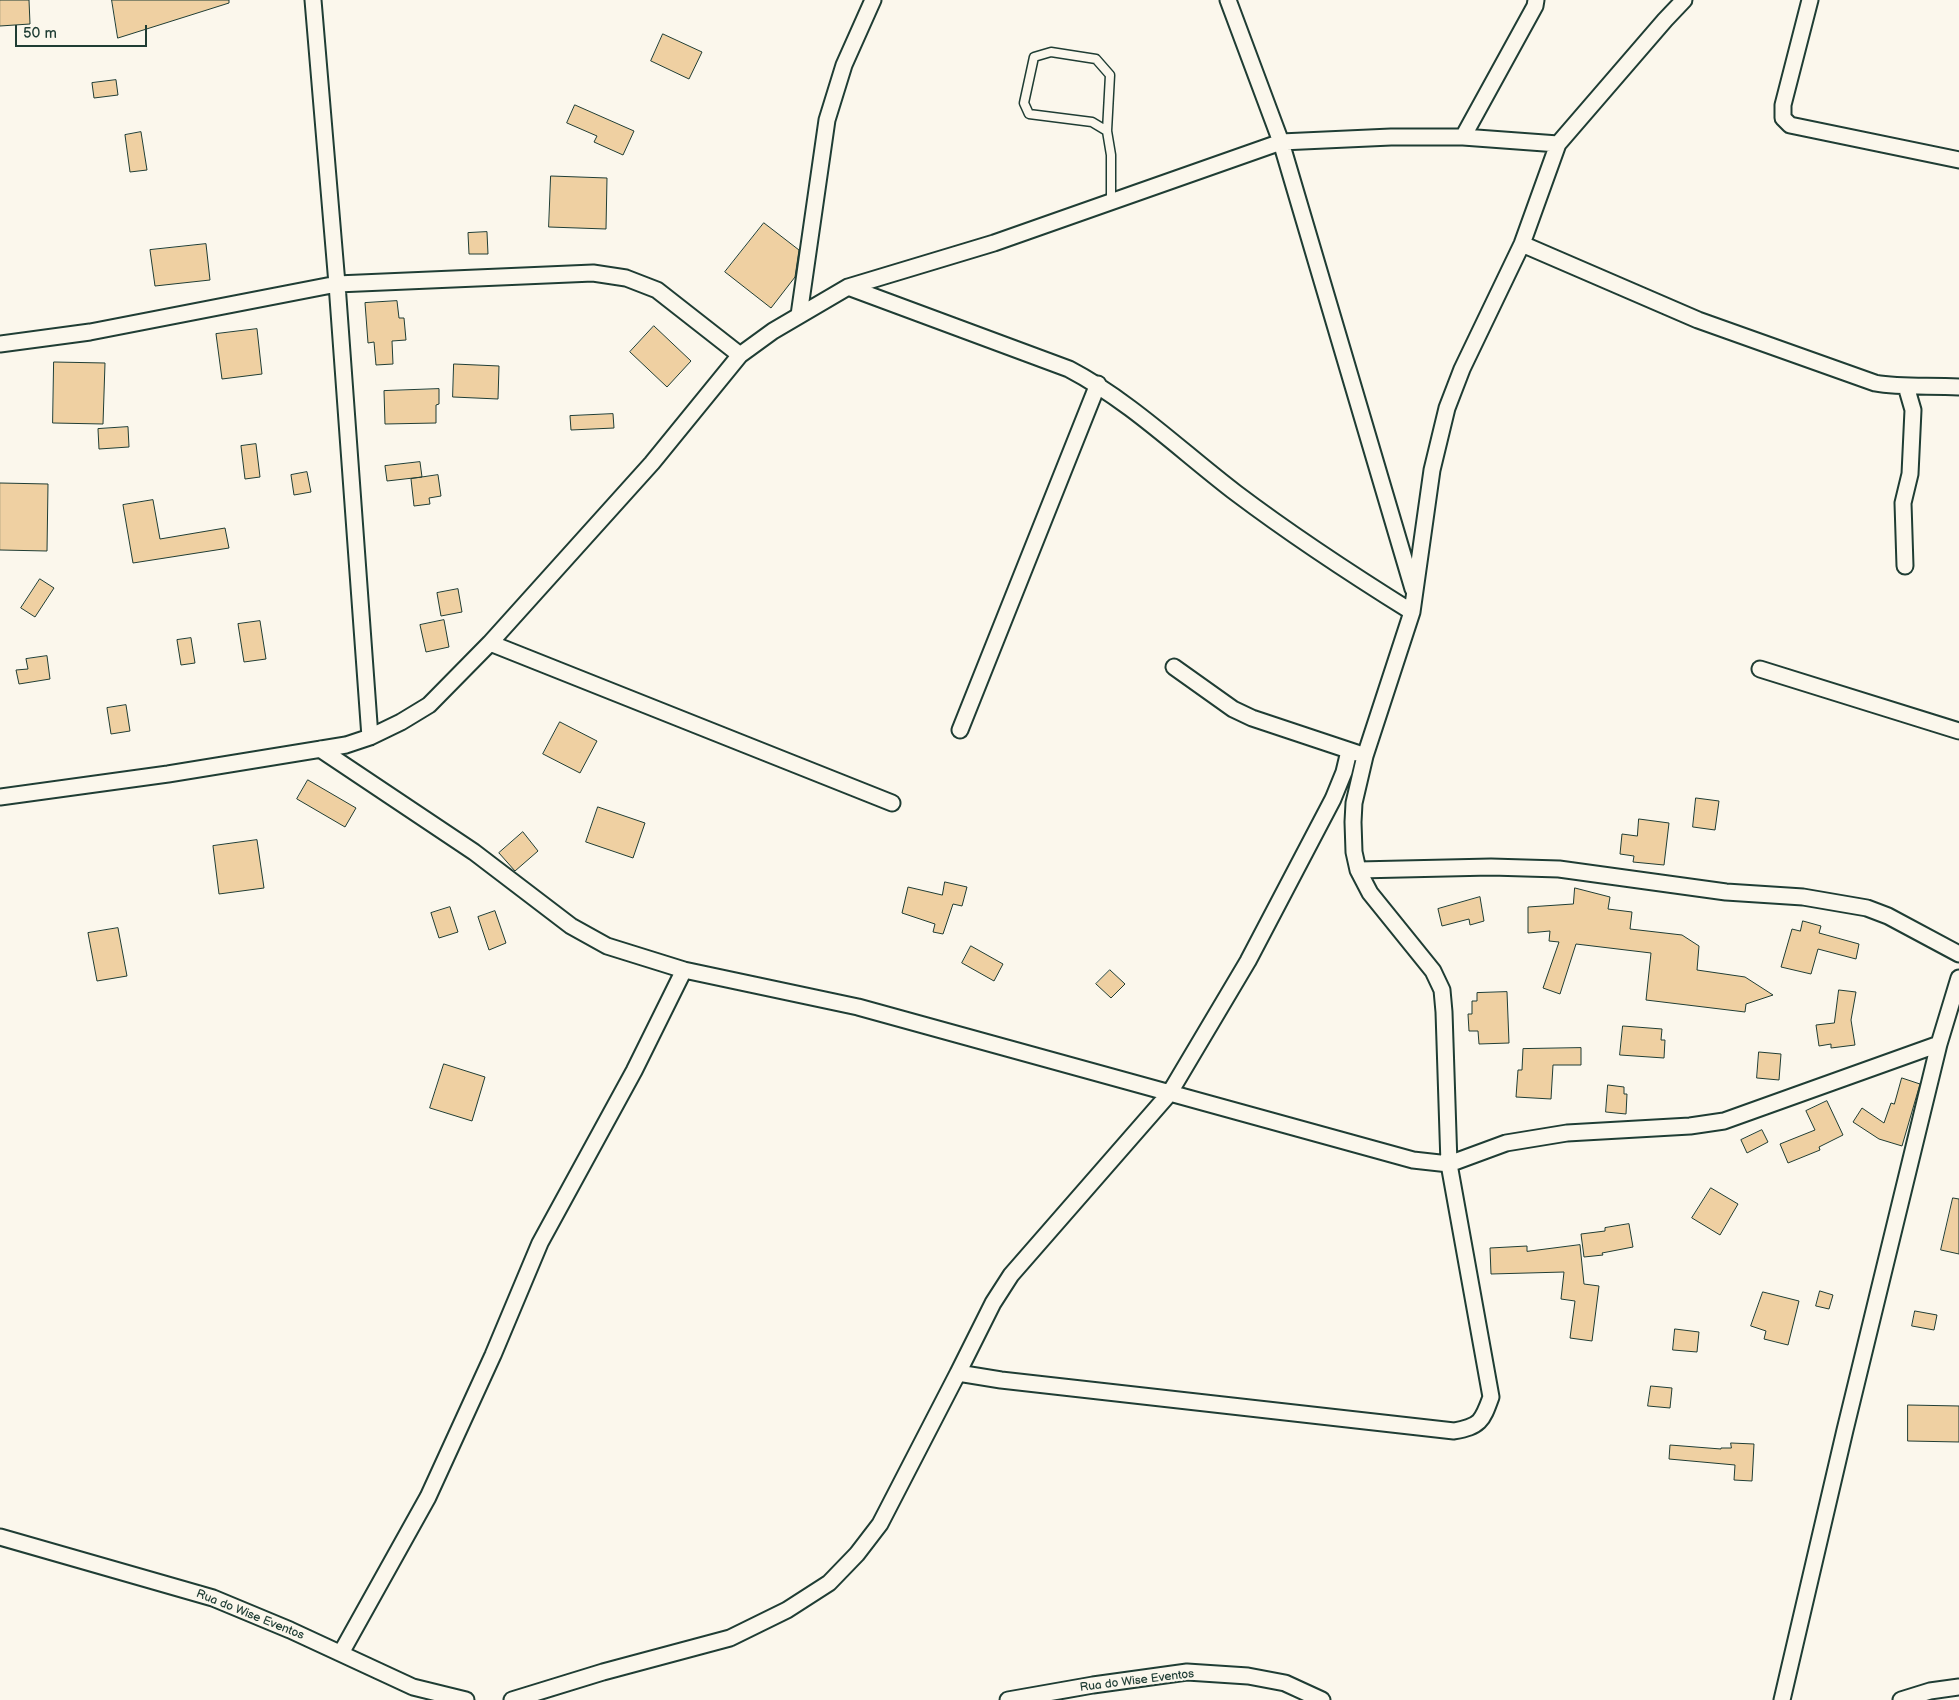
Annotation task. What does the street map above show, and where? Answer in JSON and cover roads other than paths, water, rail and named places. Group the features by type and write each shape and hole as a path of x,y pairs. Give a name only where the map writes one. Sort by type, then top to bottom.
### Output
{"street":[{"path":"313,0 337,284 370,737"},
{"path":"799,315 827,120 844,66 873,0"},
{"path":"1228,0 1281,142 1415,595"},
{"path":"1463,136 1507,59 1535,6 1536,0"},
{"path":"958,1373 1001,1380 1454,1432 1474,1427 1485,1413 1491,1397 1449,1164 1442,990 1433,970 1370,893 1358,870 1354,852 1354,803 1365,756 1412,612 1432,470 1447,408 1462,369 1522,244 1558,144 1684,0"},
{"path":"1810,0 1783,105 1782,118 1790,125 1959,160"},
{"path":"0,797 168,774 320,749 370,737 401,722 429,705 490,643 652,463 740,355 799,315 848,287 994,243 1281,142 1463,136 1558,144"},
{"path":"1522,244 1638,295 1765,345 1874,383 1959,387"},
{"path":"0,344 90,332 337,284 593,272 626,278 657,290 740,355"},
{"path":"848,287 1069,369 1098,384 1236,493 1314,551 1412,612"},
{"path":"960,730 1098,384"},
{"path":"1906,386 1914,410 1910,474 1903,503 1906,566"},
{"path":"490,643 892,803"},
{"path":"1174,667 1234,709 1252,718 1365,756"},
{"path":"1760,669 1959,731"},
{"path":"320,749 474,852 571,926 607,946 684,970 858,1007 1413,1160 1449,1164 1506,1144 1567,1133 1690,1126 1724,1121 1939,1044"},
{"path":"512,1700 603,1672 730,1638 787,1610 829,1583 858,1554 880,1524 993,1303 1010,1275 1169,1094 1248,961 1328,808 1344,772 1349,751"},
{"path":"1358,870 1491,867 1559,869 1726,892 1803,897 1838,902 1888,916 1959,954"},
{"path":"341,1653 428,1497 493,1355 540,1243 634,1071 684,970"},
{"path":"1782,1700 1845,1430 1939,1044 1959,978"},
{"name":"Rua do Wise Eventos","path":"0,1537 213,1598 341,1653 413,1688 466,1700"},
{"name":"Rua do Wise Eventos","path":"1008,1700 1094,1685 1187,1672 1248,1676 1285,1683 1322,1700"},
{"path":"1901,1700 1930,1691 1959,1687"}],"lane":[{"path":"1107,131 1092,122 1029,114 1024,103 1034,57 1051,52 1096,59 1110,75 1107,131 1111,155 1111,202"}]}
